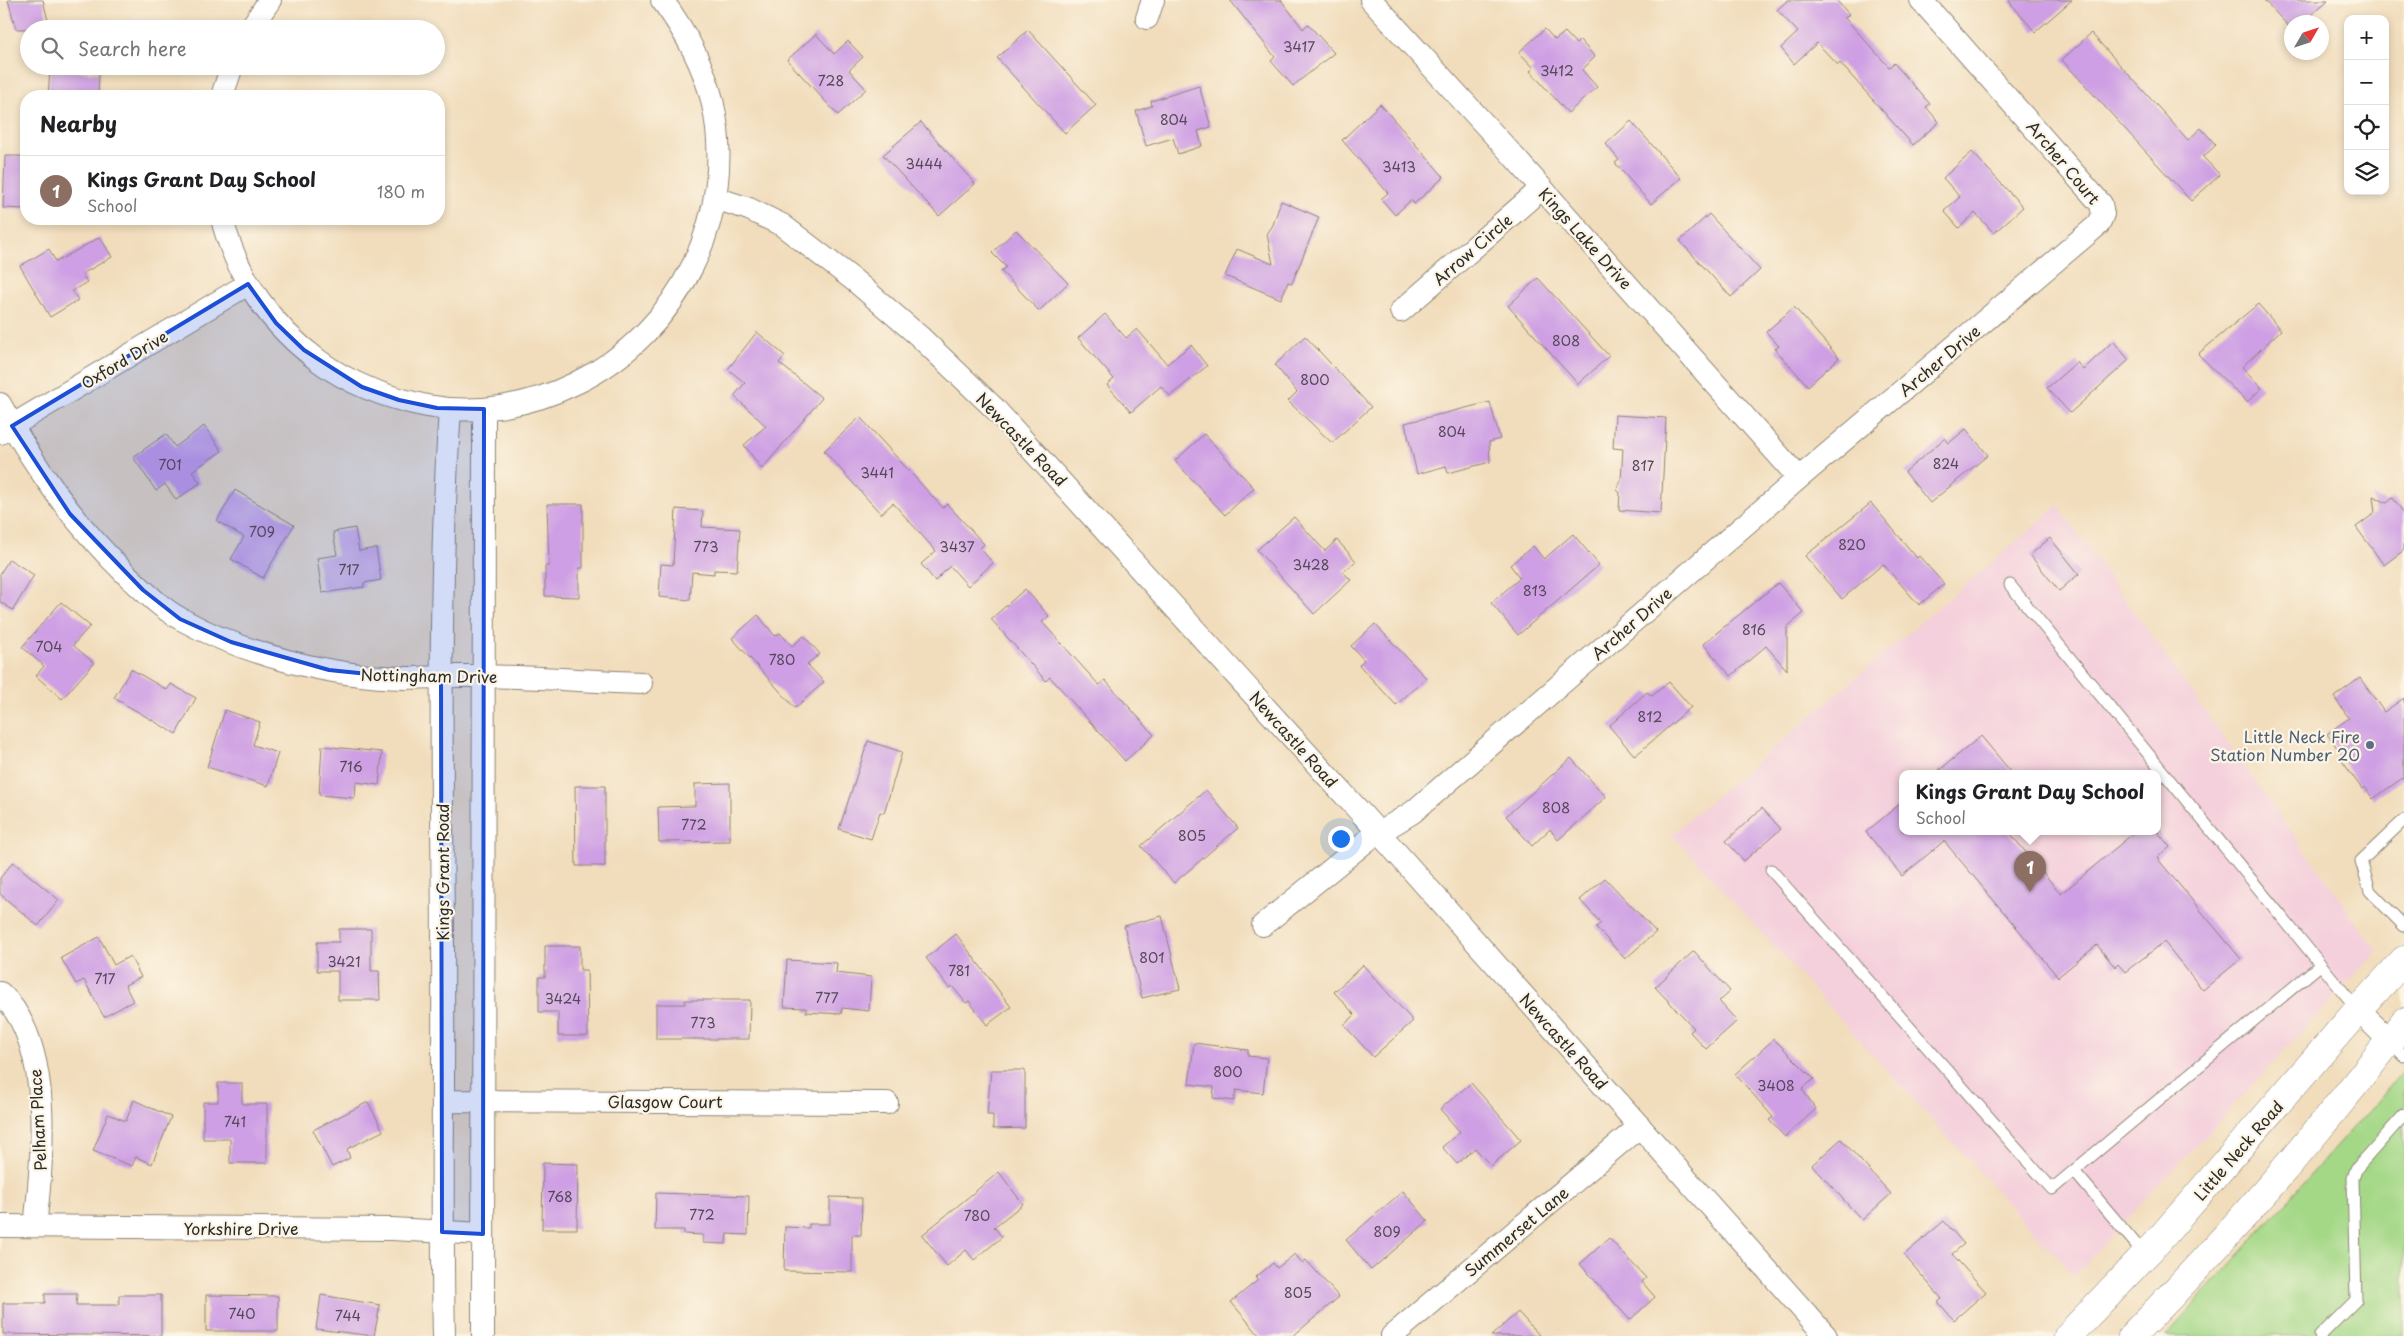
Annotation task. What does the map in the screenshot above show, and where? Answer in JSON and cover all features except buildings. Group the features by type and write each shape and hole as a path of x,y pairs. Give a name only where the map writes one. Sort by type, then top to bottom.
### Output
{"street":[{"path":"256,20 270,0"},
{"path":"224,225 229,243 248,284 276,323 304,350 329,369 362,387 399,400 450,408 484,409 522,403 559,392 594,374 626,352 648,331 673,301 696,261 709,224 717,178 717,140 712,101 700,64 683,29 662,0"},
{"name":"Kings Lake Drive","path":"1371,0 1542,188 1800,478"},
{"name":"Archer Court","path":"1921,0 2101,204 2103,214 2099,224 1993,314"},
{"path":"224,90 229,75"},
{"name":"Arrow Circle","path":"1401,311 1542,188"},
{"name":"Newcastle Road","path":"714,198 749,209 782,226 855,281 946,362 994,408 1066,485 1379,833 1826,1336"},
{"name":"Oxford Drive","path":"6,430 248,284"},
{"name":"Archer Drive","path":"1263,925 1379,833 1413,812 1993,314"},
{"name":"Nottingham Drive","path":"0,404 6,430 76,521 101,549 143,590 180,619 231,642 285,660 329,670 407,678 482,676 641,683"},
{"name":"Kings Grant Road","path":"444,1336 442,1232 444,1101 441,676 446,470 450,408"},
{"path":"483,1336 482,676 484,409"},
{"name":"Little Neck Road","path":"2068,1336 2145,1254 2263,1122 2358,1010 2404,960"},
{"name":"Pelham Place","path":"0,993 22,1021 32,1047 38,1086 41,1142 35,1226"},
{"path":"2132,1336 2166,1301 2399,1040 2358,1010"},
{"name":"Glasgow Court","path":"444,1101 887,1103"},
{"name":"Summerset Lane","path":"1392,1336 1640,1126"},
{"name":"Yorkshire Drive","path":"0,1226 392,1229 482,1234"}],"lane":[{"path":"2010,585 2161,770"},
{"path":"2161,770 2358,1010"},
{"path":"2404,820 2361,861 2370,891 2404,926"},
{"path":"1771,870 2052,1189 2320,965"},
{"path":"2320,1336 2356,1300 2353,1178 2356,1169 2404,1115"},
{"path":"2074,1171 2145,1254"}],"highlighted area":[{"path":"248,284 276,323 304,350 362,387 399,400 437,408 484,409 483,1234 442,1232 441,676 407,678 329,670 231,642 180,619 143,590 70,514 12,426"}],"shaded area":[{"path":"2058,506 2377,951 2074,1276 1672,834"}],"green space":[{"path":"2404,1071 2404,1336 2166,1336"}],"place":[{"name":"Little Neck Fire Station Number 20","path":"2370,745"},
{"name":"Kings Grant Day School","path":"2030,892"}]}
